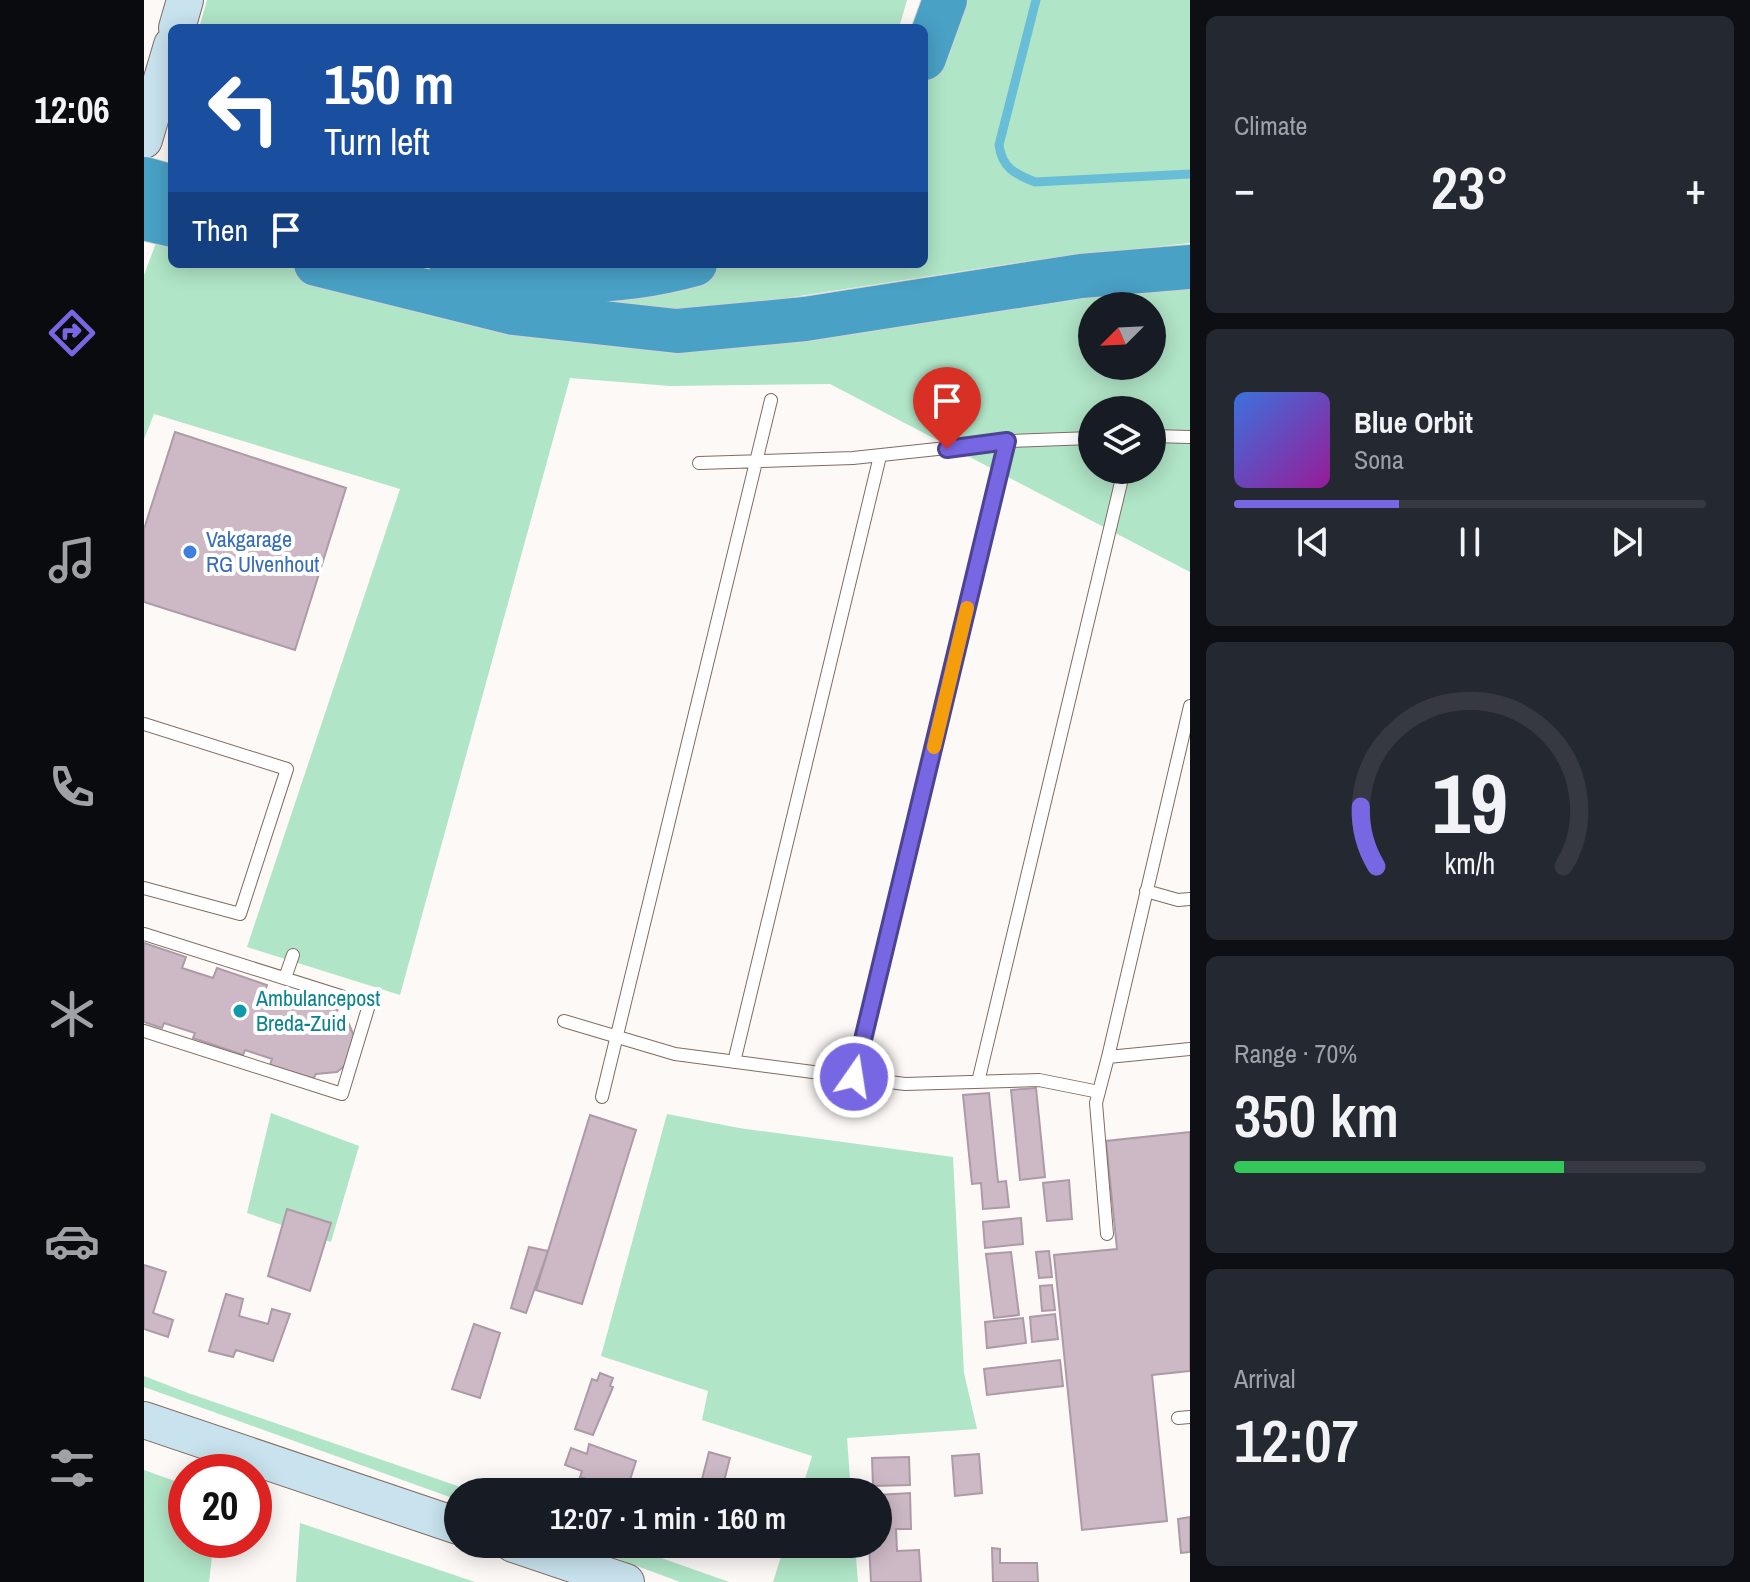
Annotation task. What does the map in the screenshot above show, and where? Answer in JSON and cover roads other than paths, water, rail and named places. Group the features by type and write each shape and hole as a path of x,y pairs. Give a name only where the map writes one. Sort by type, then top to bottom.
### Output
{"highway":[{"path":"928,47 945,0"},
{"path":"144,179 168,186"},
{"path":"144,218 168,224"},
{"path":"332,268 513,313 677,331 805,319 1081,276 1190,267"},
{"path":"474,268 539,279 612,281 675,268"}],"main road":[{"path":"178,24 185,0"},
{"path":"144,140 168,59"},
{"path":"144,1420 444,1521"},
{"path":"555,1558 626,1582"}],"lane":[{"path":"602,1097 771,400"},
{"path":"1166,436 1190,437"},
{"path":"699,463 880,456 1007,441 1078,438"},
{"path":"854,1077 1007,441"},
{"path":"734,1062 880,456"},
{"path":"978,1082 1121,484"},
{"path":"1107,1234 1096,1103 1190,706"},
{"path":"144,724 287,769 240,914 144,888"},
{"path":"1146,891 1178,900 1190,899"},
{"path":"144,934 369,1005 342,1094 144,1031"},
{"path":"285,978 293,955"},
{"path":"564,1021 675,1054 734,1062 905,1084 1039,1080 1099,1092"},
{"path":"1108,1057 1190,1049"}],"waterway":[{"path":"1036,0 999,145 1006,165 1035,182 1190,174"}],"place":[{"name":"Vakgarage RG Ulvenhout","path":"190,552"},
{"name":"Ambulancepost Breda-Zuid","path":"240,1011"}]}
